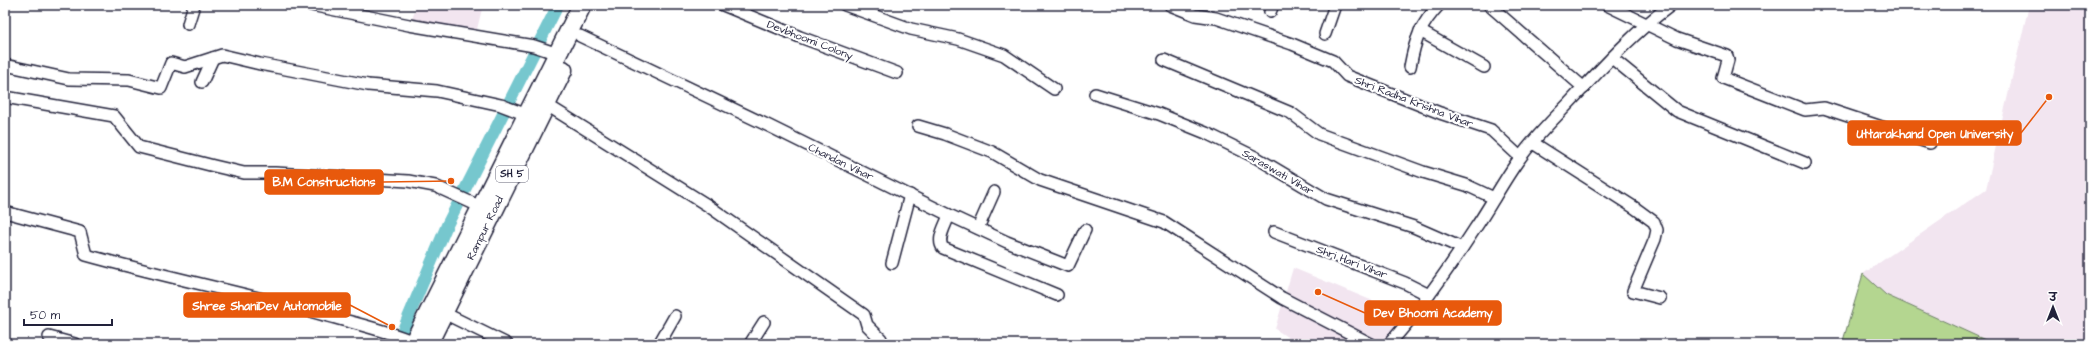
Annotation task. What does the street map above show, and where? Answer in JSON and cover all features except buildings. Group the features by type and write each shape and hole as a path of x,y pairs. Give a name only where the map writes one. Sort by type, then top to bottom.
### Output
{"main road":[{"path":"415,342 469,201 511,162 513,109 582,5"},
{"name":"Rampur Road","path":"415,342 444,313 511,162 547,104 596,5"}],"street":[{"path":"188,24 194,5"},
{"path":"310,5 409,25 534,46 552,51"},
{"name":"Devbhoomi Colony","path":"723,5 800,37 897,73"},
{"path":"845,5 911,28 958,39 1004,55 1054,89"},
{"name":"Shri Radha Krishna Vihar","path":"1170,5 1195,15 1216,18 1332,61 1346,76 1440,114 1490,130 1520,157"},
{"path":"1325,34 1335,5"},
{"path":"1410,67 1415,40 1427,18 1439,5"},
{"path":"1490,5 1584,88"},
{"path":"1606,5 1677,39 1726,56 1728,60 1723,78 1805,110 1824,108 1930,142"},
{"path":"1389,344 1409,323 1462,248 1520,157 1612,58 1646,24 1670,5"},
{"path":"1420,31 1484,67"},
{"name":"Chandan Vihar","path":"580,36 949,215 1068,266 1085,230"},
{"path":"5,64 69,79 130,80 161,88 171,63 185,68 222,55 368,85 437,92 513,109"},
{"path":"202,82 213,58"},
{"path":"1612,58 1677,111 1805,163"},
{"path":"1164,60 1292,113 1319,134 1423,172 1466,185 1494,198"},
{"name":"Saraswati Vihar","path":"1095,94 1159,114 1206,133 1257,158 1326,199 1414,228 1462,248"},
{"path":"5,97 114,116 139,147 244,174 275,172 408,180 435,186 469,201"},
{"path":"547,104 707,205 864,315 867,326 881,339"},
{"path":"918,126 945,134 992,152 1040,180 1164,222 1282,298 1371,344"},
{"path":"1533,142 1654,222 1657,230 1655,239 1633,291 1660,298"},
{"path":"978,228 994,192"},
{"path":"892,263 910,195"},
{"path":"5,212 80,232 86,255 137,269 299,308 394,334 415,342"},
{"path":"949,215 940,240 940,244 943,248 1057,295"},
{"name":"Shri Hari Vihar","path":"1274,232 1405,283 1429,295"},
{"path":"444,313 507,344"},
{"path":"659,344 675,316"},
{"path":"750,344 764,322"},
{"path":"49,337 75,344"}],"shaded area":[{"path":"417,5 483,5 476,33 411,22"},
{"path":"2029,5 2090,5 2090,344 1995,344 1886,295 1863,274 1986,189"},
{"path":"1293,268 1407,315 1382,344 1298,344 1275,329"}],"green space":[{"path":"1863,274 1886,295 1994,344 1842,344"}],"waterway":[{"path":"397,344 447,225 558,5"}],"place":[{"name":"Uttarakhand Open University","path":"2049,97"},
{"name":"B.M Constructions","path":"451,181"},
{"name":"Dev Bhoomi Academy","path":"1318,292"},
{"name":"Shree ShaniDev Automobile","path":"392,327"}]}
